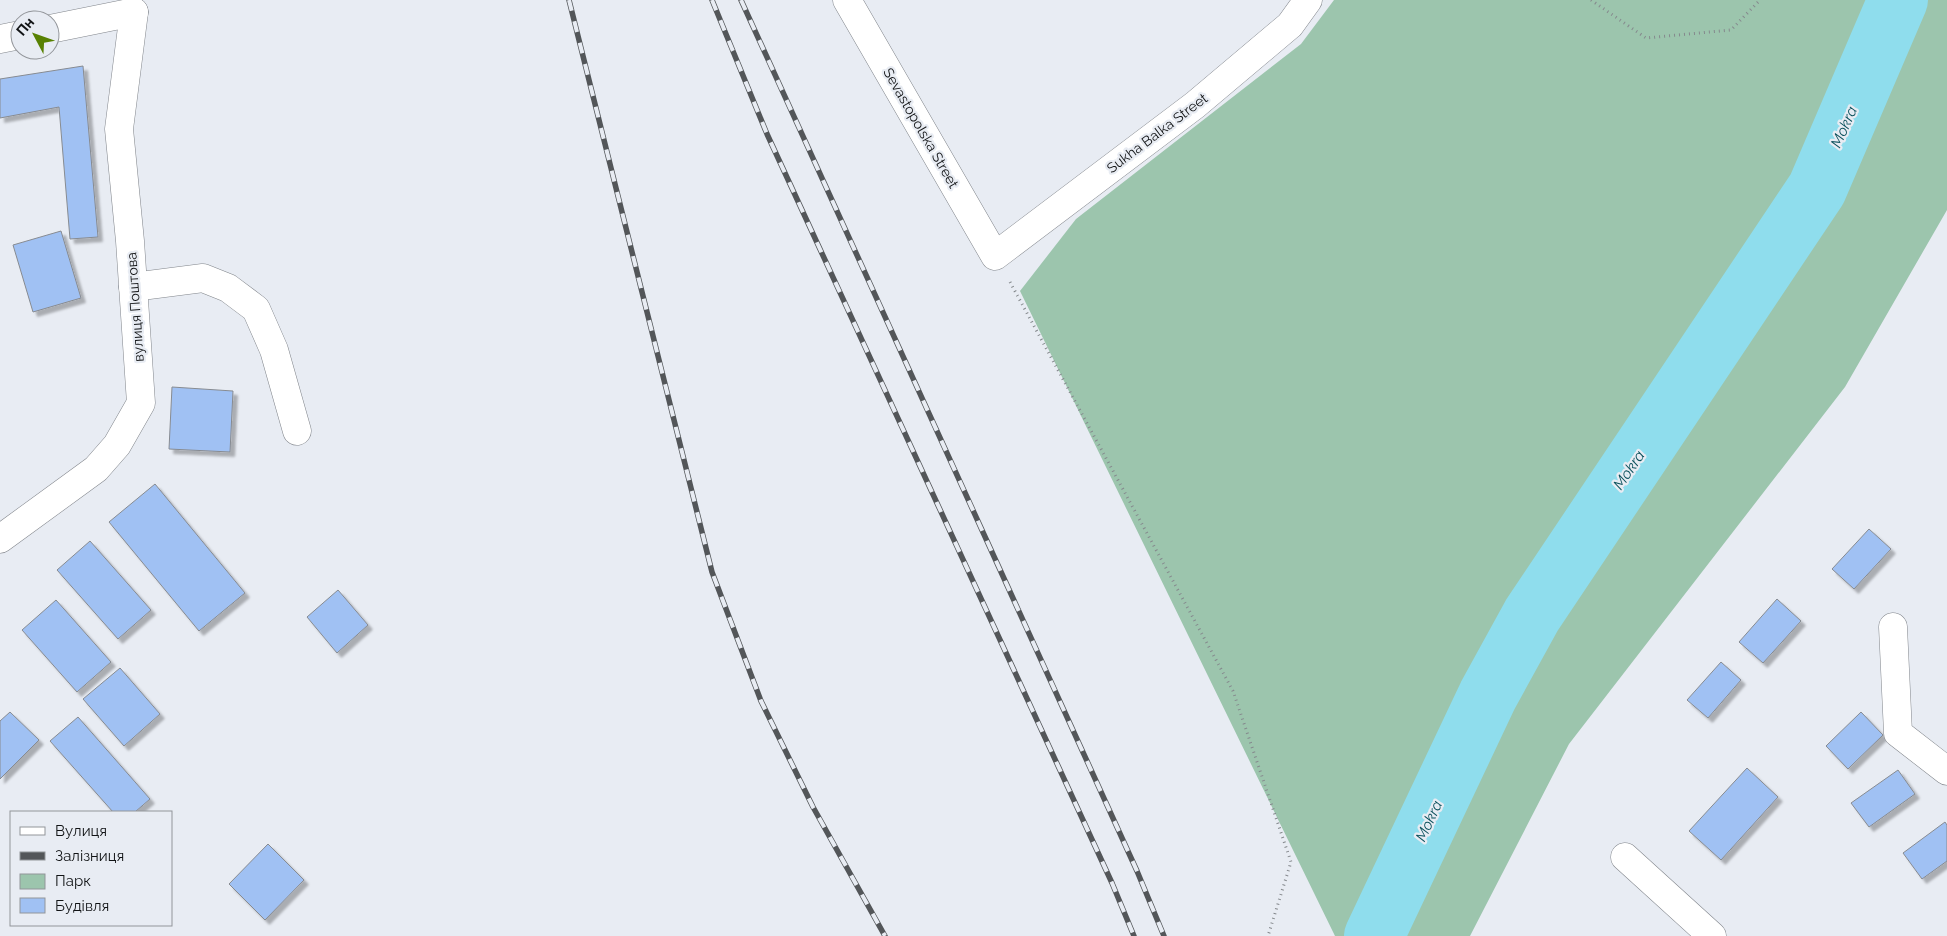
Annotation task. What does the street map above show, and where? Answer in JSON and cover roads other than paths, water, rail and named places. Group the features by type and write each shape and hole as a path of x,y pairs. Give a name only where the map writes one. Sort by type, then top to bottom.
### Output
{"street":[{"name":"Sevastopolska Street","path":"847,0 995,256"},
{"name":"Sukha Balka Street","path":"995,256 1195,105 1290,25 1308,0"},
{"path":"60,26 140,6"},
{"name":"вулиця Поштова","path":"0,540 96,469 117,445 141,403 119,129 140,6"},
{"path":"133,287 203,278 228,288 256,309 274,350 297,430"},
{"path":"1893,626 1898,733 1947,771"},
{"path":"1625,857 1712,936"}],"waterway":[{"name":"Mokra","path":"1374,936 1488,695 1532,615 1817,189 1898,0"}],"railway":[{"path":"569,0 712,572 761,701 813,807 885,936"},
{"path":"712,0 767,134 1112,883 1134,936"},
{"path":"741,0 1137,871 1164,936"}]}
